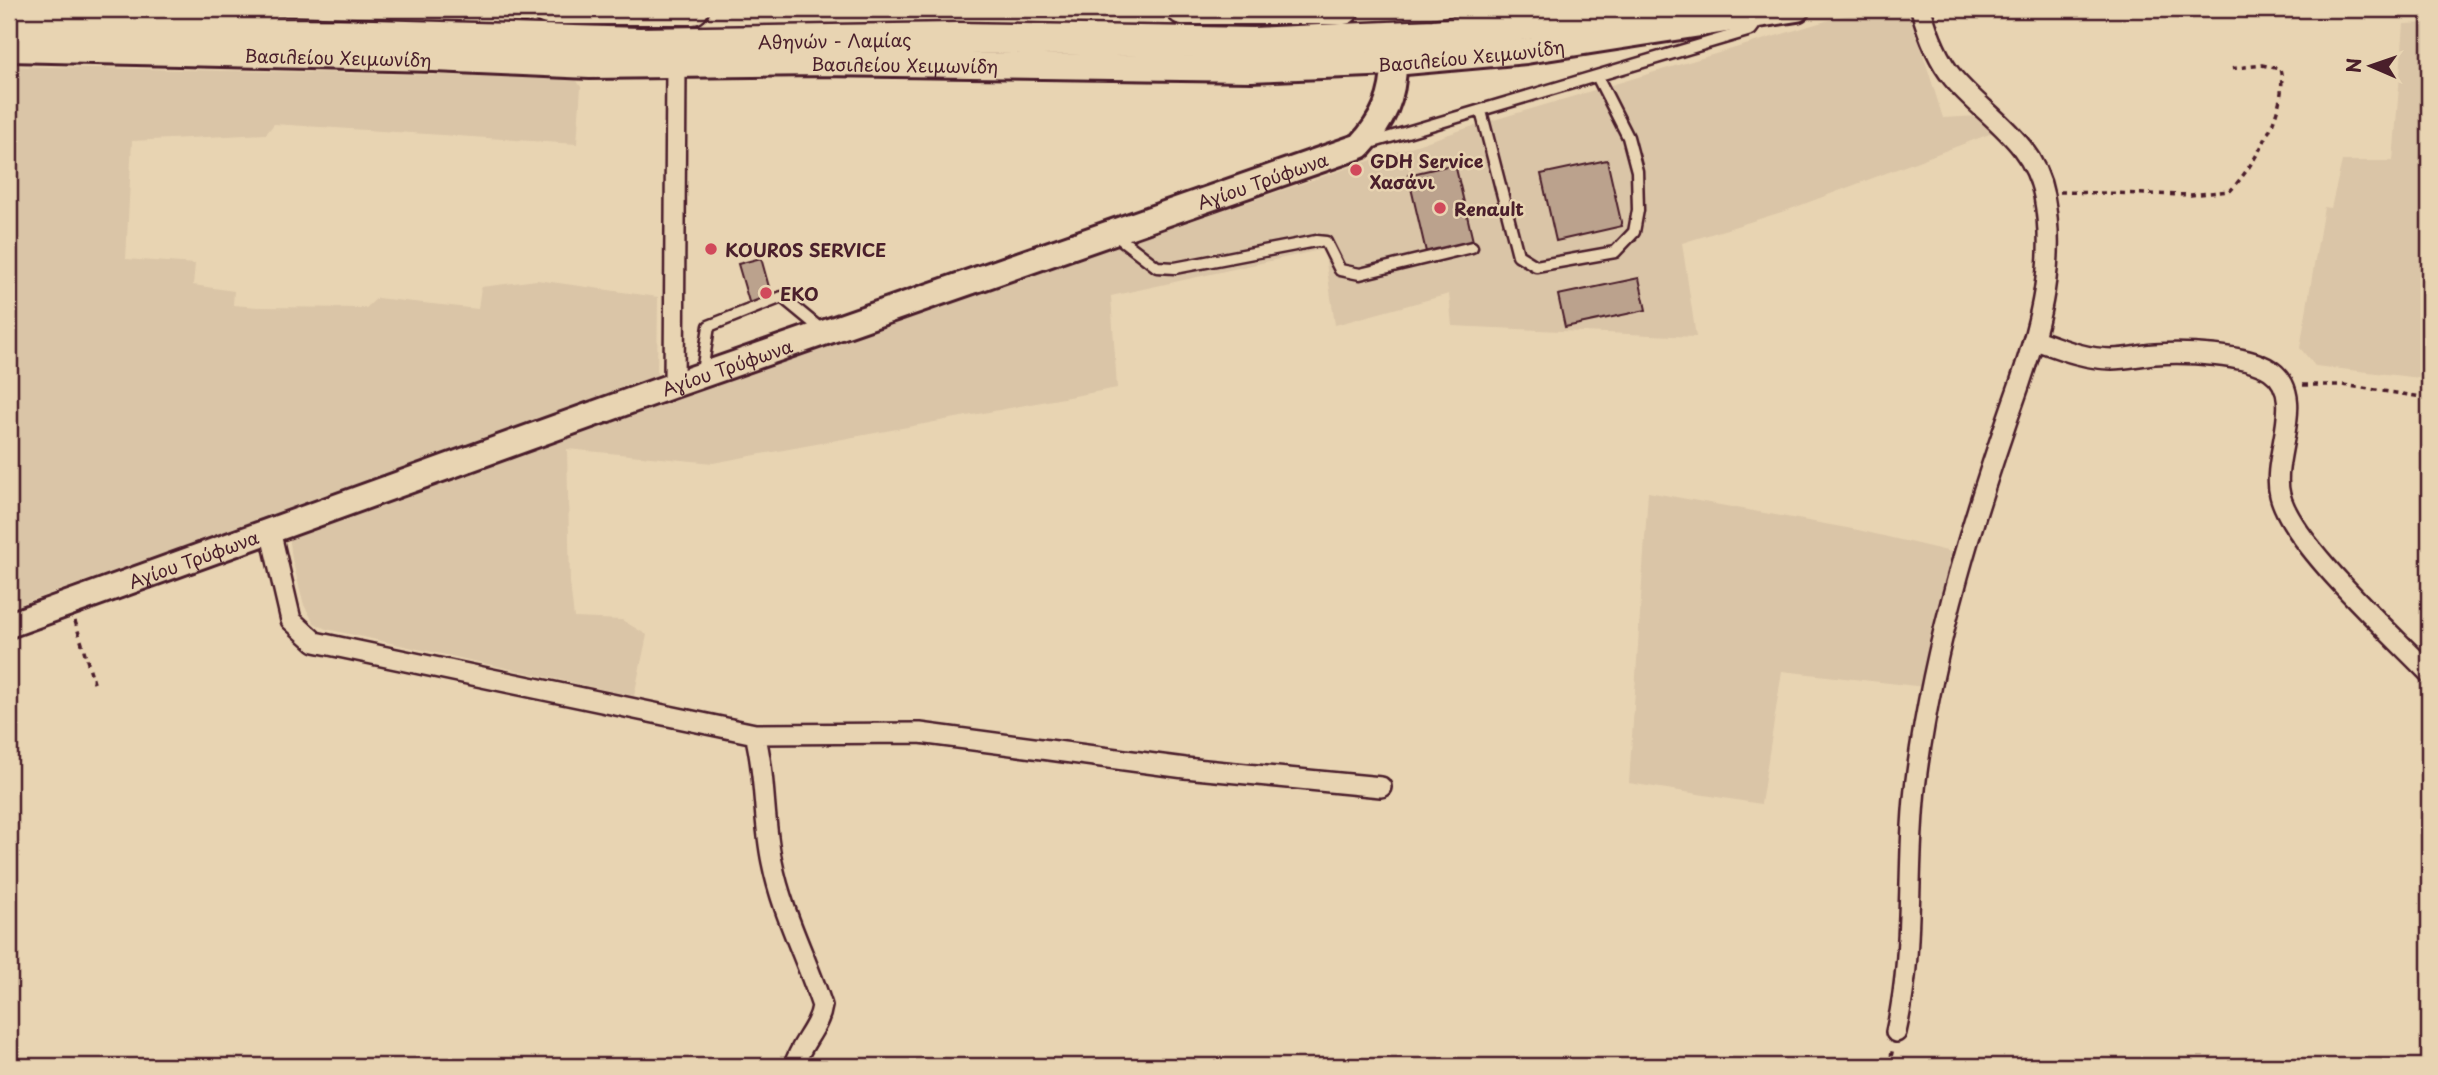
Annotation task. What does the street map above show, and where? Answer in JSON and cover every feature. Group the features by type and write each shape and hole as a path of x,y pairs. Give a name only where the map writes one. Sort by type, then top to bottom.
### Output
{"main road":[{"path":"547,9 693,9"},
{"path":"1182,9 1344,9"},
{"name":"Αθηνών - Λαμίας","path":"9,24 639,43 918,38 1293,43 1434,35 1658,9"}],"street":[{"name":"Βασιλείου Χειμωνίδη","path":"9,49 676,66 834,63 1251,69 1394,63 1556,47 1797,9"},
{"path":"1896,1032 1908,970 1917,773 1938,643 2005,424 2035,340 2049,261 2044,194 2039,174 2010,130 1950,75 1921,9"},
{"path":"1360,146 1379,125 1385,111 1394,82 1394,63"},
{"path":"674,385 676,66"},
{"name":"Αγίου Τρύφωνα","path":"9,625 674,385 1360,146"},
{"path":"2035,340 2085,357 2113,359 2194,353 2242,361 2269,369 2285,385 2288,416 2275,478 2282,506 2314,552 2429,673"},
{"path":"270,530 291,620 315,642 755,734 920,733 1171,766 1381,787"},
{"path":"755,734 762,767 771,859 779,894 822,1006 820,1018 803,1044 794,1066"}],"lane":[{"path":"1360,146 1751,30 1762,15"},
{"path":"1481,111 1518,255 1536,266 1615,252 1634,232 1638,209 1637,171 1628,137 1597,76"},
{"path":"1113,234 1157,267 1175,268 1316,241 1326,242 1340,270 1360,274 1472,247"},
{"path":"701,376 709,326 782,297 826,333"}],"path":[{"path":"2044,194 2070,191 2191,195 2230,191 2248,172 2279,104 2284,84 2280,69 2262,65 2230,69"},
{"path":"2285,385 2343,385 2429,398"},
{"path":"67,604 86,650 95,686"}],"shaded area":[{"path":"1866,9 1909,9 1943,118 1978,116 1995,132 1788,210 1682,243 1696,337 1452,326 1449,294 1335,325 1324,249 1111,296 1117,388 713,463 567,449 570,583 574,618 622,620 647,635 634,696 326,629 314,623 304,605 292,559 289,534 728,377 1467,128"},
{"path":"2429,23 2429,379 2315,366 2300,348 2324,207 2331,208 2342,161 2393,161 2404,24"},
{"path":"9,66 575,78 581,87 577,144 274,124 266,134 132,141 126,259 195,264 193,285 234,291 233,305 258,307 366,308 377,298 478,309 481,287 537,280 658,297 657,378 9,608"},
{"path":"1648,492 1858,530 1960,554 1925,687 1782,671 1761,804 1629,783"}],"building":[{"path":"1607,160 1622,226 1556,241 1541,174"},
{"name":"Renault","path":"1455,164 1473,241 1426,252 1408,175"},
{"path":"761,258 774,305 752,312 738,264"},
{"path":"1639,278 1646,310 1565,327 1558,295"}],"place":[{"name":"GDH Service Χασάνι","path":"1356,170"},
{"name":"Renault","path":"1440,208"},
{"name":"KOUROS SERVICE","path":"711,249"},
{"name":"EKO","path":"766,293"}]}
